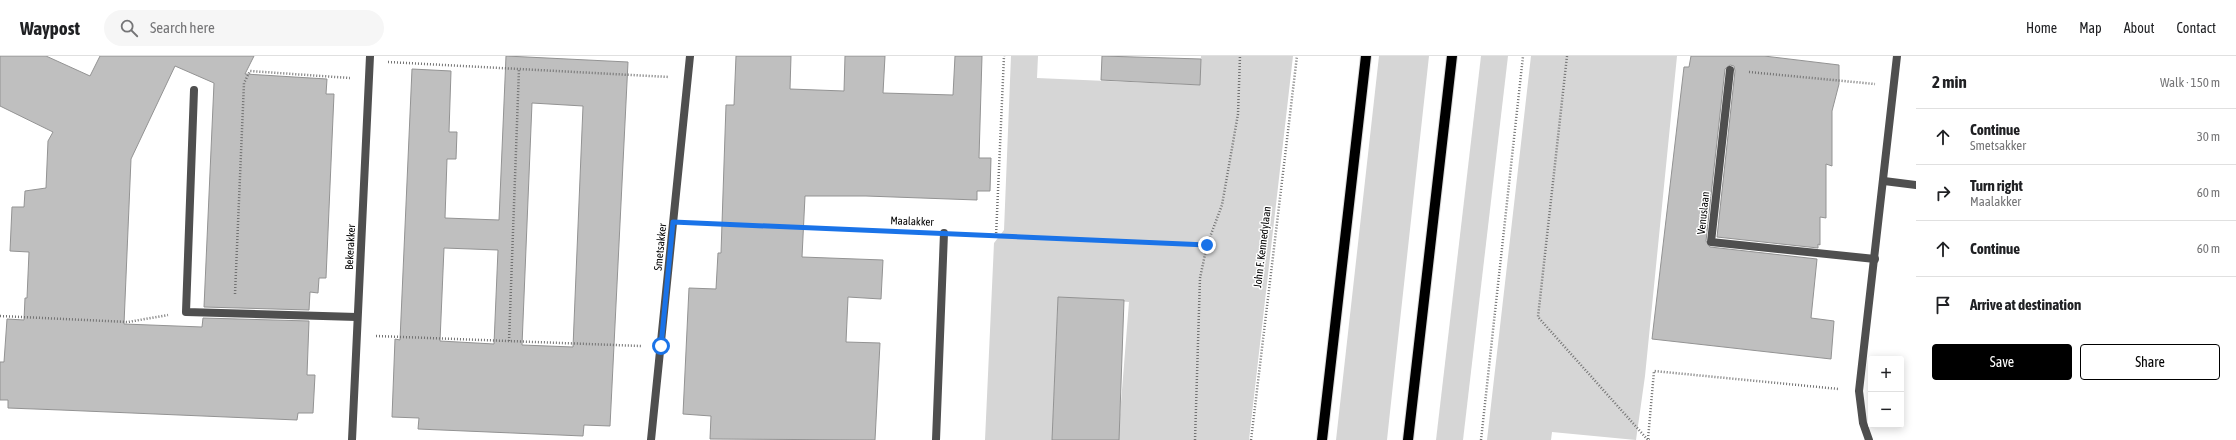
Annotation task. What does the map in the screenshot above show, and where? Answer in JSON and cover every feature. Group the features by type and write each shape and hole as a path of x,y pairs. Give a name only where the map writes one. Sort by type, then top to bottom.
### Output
{"main road":[{"path":"1322,440 1366,56"},
{"path":"1408,440 1452,56"}],"street":[{"name":"Smetsakker","path":"652,440 690,56"},
{"path":"1869,440 1863,422 1859,391 1897,56"},
{"name":"Bekerakker","path":"352,440 370,58"},
{"name":"Venuslaan","path":"1730,70 1711,242 1875,259"},
{"path":"194,90 186,312 357,317"},
{"path":"1884,181 1916,185"},
{"name":"Maalakker","path":"936,440 944,233"}],"path":[{"path":"996,236 1004,56"},
{"path":"1195,440 1200,278 1207,245 1222,205 1238,114 1240,56"},
{"name":"John F. Kennedylaan","path":"1251,440 1297,56"},
{"path":"1481,440 1523,56"},
{"path":"1567,56 1538,317 1649,440"},
{"path":"370,58 519,69 688,78"},
{"path":"509,341 519,69"},
{"path":"1730,70 1894,86"},
{"path":"234,313 244,83 250,71 369,79"},
{"name":"Maalakker","path":"673,222 944,233"},
{"path":"944,233 1207,245"},
{"path":"0,316 128,322 186,312"},
{"path":"356,336 661,346"},
{"path":"1649,440 1654,371 1859,391"}],"shaded area":[{"path":"1011,56 1038,56 1037,78 1199,85 1201,56 1293,56 1249,440 1118,440 1129,302 1058,297 1052,440 985,440 994,243 1004,230"},
{"path":"1379,56 1429,56 1387,440 1336,440"},
{"path":"1481,56 1508,56 1463,440 1436,440"},
{"path":"1531,56 1677,56 1645,376 1636,440 1552,432 1551,440 1487,440"}],"building":[{"path":"0,56 46,56 90,76 100,56 254,56 245,74 327,79 326,94 334,94 326,278 319,278 318,293 310,292 309,310 204,307 214,83 175,66 131,159 124,324 202,327 203,318 309,321 307,375 315,375 313,413 298,413 297,420 8,408 8,400 0,400 0,362 4,362 7,319 24,320 25,298 27,298 29,252 10,251 12,207 24,207 25,191 46,188 48,141 53,132 0,106"},
{"path":"506,56 628,62 610,426 584,425 583,436 418,429 419,418 392,417 395,339 400,340 412,69 451,71 449,132 457,132 456,159 447,159 445,218 499,220","holes":["532,103 583,106 573,347 522,345","444,248 498,250 494,344 440,341"]},
{"path":"736,56 791,56 790,89 844,91 845,56 885,56 883,93 953,95 955,56 982,56 979,158 991,158 990,191 977,191 977,200 866,196 805,196 802,257 883,260 881,299 848,297 846,342 880,343 875,440 710,439 711,416 683,414 689,288 716,289 718,253 721,253 726,105 734,105"},
{"path":"1102,56 1201,59 1200,85 1101,80"},
{"path":"1691,56 1764,56 1839,65 1839,84 1832,111 1832,166 1826,164 1826,218 1820,217 1820,245 1818,244 1818,248 1717,237 1735,71 1734,66 1730,65 1725,69 1706,241 1710,247 1817,259 1811,318 1834,321 1831,359 1652,339 1684,67 1689,67"},
{"path":"1058,297 1124,300 1119,440 1052,440"}],"route":[{"path":"661,346 673,222 1207,245"}]}
